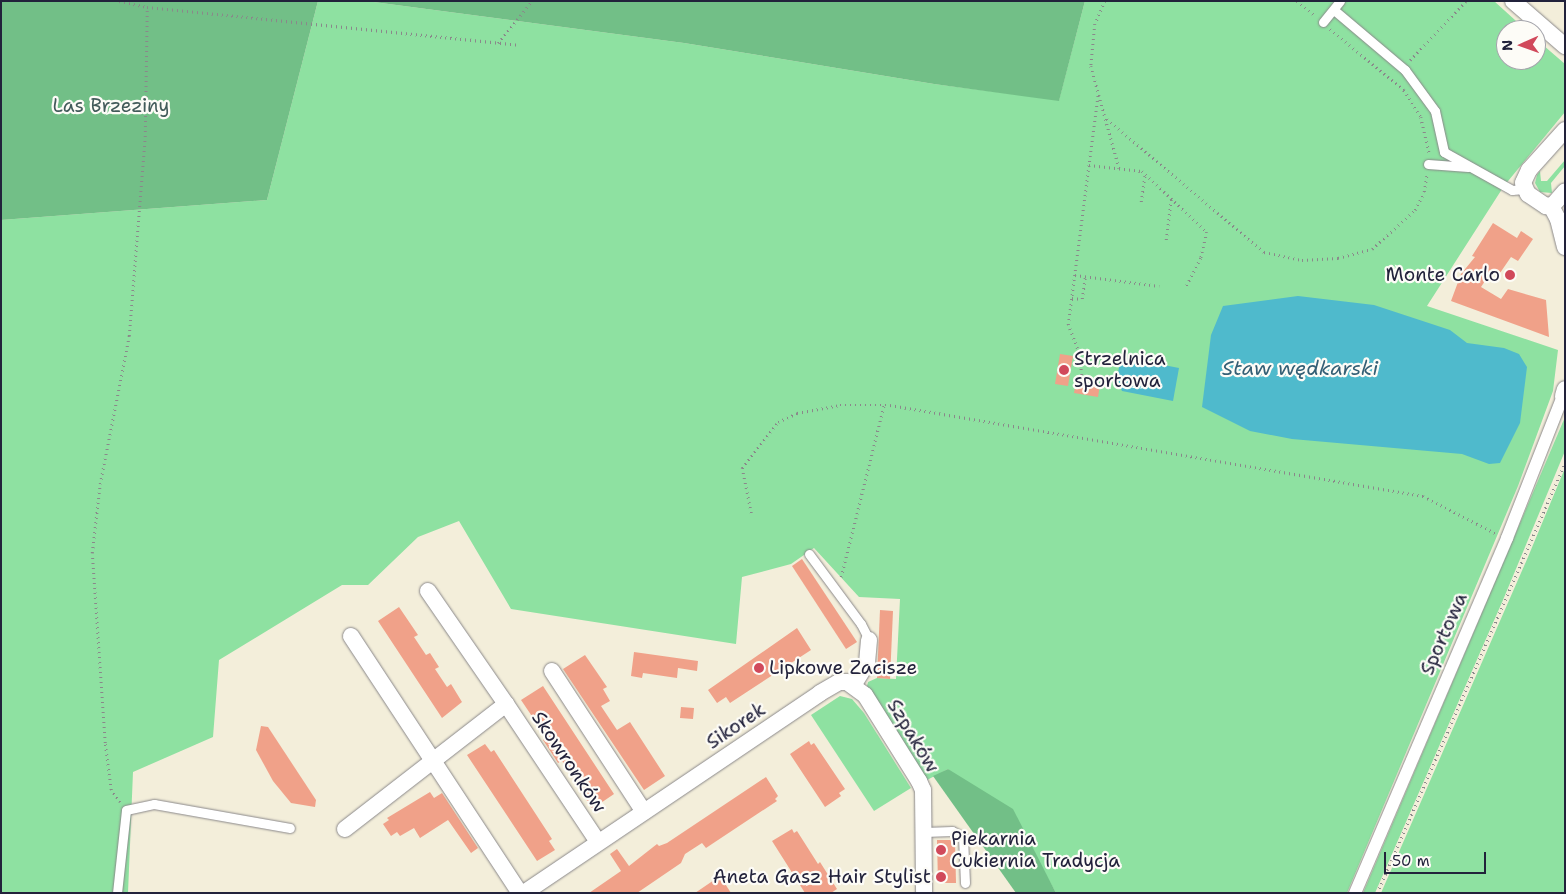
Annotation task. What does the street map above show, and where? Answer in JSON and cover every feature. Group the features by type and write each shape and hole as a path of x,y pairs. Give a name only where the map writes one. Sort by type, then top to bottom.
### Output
{"street":[{"path":"1513,1 1565,46"},
{"path":"1565,130 1529,170 1523,183 1524,189 1536,202 1551,206 1558,219 1565,247"},
{"path":"1551,206 1565,192"},
{"name":"Sportowa","path":"1355,893 1507,538 1564,392"},
{"name":"Skowronków","path":"428,591 598,842"},
{"path":"352,636 522,893"},
{"path":"854,684 867,663 869,640"},
{"path":"552,671 644,812"},
{"name":"Sikorek","path":"522,893 820,693 839,682 854,684"},
{"name":"Szpaków","path":"854,684 865,695 919,781 924,832 924,893"},
{"name":"Skowronków","path":"345,829 506,704"}],"lane":[{"path":"1323,22 1340,1"},
{"path":"1334,10 1401,67 1435,111 1444,152 1512,190 1524,189"},
{"path":"1428,164 1470,167"},
{"path":"809,554 861,624 869,640"},
{"path":"117,893 126,810 154,804 290,828"},
{"path":"924,832 952,831 963,837 965,883"}],"path":[{"path":"119,1 147,7 518,45"},
{"path":"498,43 532,1"},
{"path":"1105,1 1095,24 1091,66 1119,168"},
{"path":"1107,119 1264,252 1302,260 1338,258 1372,249 1416,210 1424,192 1429,148 1421,117 1404,90 1297,1"},
{"path":"1401,67 1416,56 1466,1"},
{"path":"126,810 111,790 105,743 92,553 100,484 129,336 145,137 147,7"},
{"path":"1082,380 1079,353 1068,325 1098,94"},
{"path":"1089,165 1119,168 1145,174 1207,232 1201,258 1186,287"},
{"path":"1141,202 1145,174"},
{"path":"1166,240 1171,200"},
{"path":"1075,275 1159,286"},
{"path":"1072,298 1082,299 1085,277"},
{"path":"751,513 742,468 778,422 797,413 840,405 884,405 1423,496 1507,538"},
{"path":"836,590 853,536 861,487 884,405"},
{"path":"1377,893 1565,462"}],"green space":[{"name":"Las Brzeziny","path":"1,1 318,1 267,200 1,220"},
{"path":"318,1 366,1 684,43 934,84 1059,100 1085,1 1494,1 1515,20 1496,20 1496,70 1546,70 1546,48 1565,64 1565,112 1504,186 1427,306 1558,350 1553,391 1518,486 1347,893 1056,893 1036,857 948,769 927,780 867,686 868,682 877,678 896,679 900,599 859,597 814,548 791,564 742,577 736,644 511,609 459,521 418,537 368,585 342,585 219,660 213,737 133,772 128,893 1,893 1,220 267,200"},
{"path":"366,1 1085,1 1059,101 934,84 684,43"},
{"path":"1565,160 1565,166 1551,183 1552,193 1540,192 1535,183 1540,171 1541,181 1547,181"},
{"path":"1565,417 1565,451 1503,600 1375,893 1363,893"},
{"path":"1565,468 1565,893 1381,893 1528,557"},
{"path":"840,696 852,699 864,713 911,788 874,811 811,715"},
{"path":"948,769 1013,809 1056,893 1016,893 933,776"}],"water":[{"name":"Staw wędkarski","path":"1298,296 1374,305 1450,330 1467,343 1504,348 1519,354 1527,367 1520,423 1500,463 1489,464 1462,454 1292,439 1250,431 1202,407 1211,335 1223,306"},
{"path":"1127,358 1179,368 1173,401 1122,391 1117,379 1120,361"}],"building":[{"path":"1493,223 1517,238 1521,231 1533,239 1518,261 1511,257 1500,273 1493,269 1481,287 1501,299 1508,289 1546,300 1549,337 1451,301 1461,274 1475,257 1472,256"},
{"name":"Strzelnica sportowa","path":"1060,354 1073,356 1068,386 1055,384"},
{"path":"1076,382 1100,385 1098,397 1074,393"},
{"path":"802,559 857,642 846,649 792,566"},
{"path":"399,607 418,635 414,637 426,655 430,653 439,667 435,669 447,687 451,684 462,702 442,718 378,621"},
{"path":"880,610 893,611 890,679 877,678"},
{"name":"Lipkowe Zacisze","path":"797,628 811,650 730,703 726,697 717,703 708,690"},
{"path":"634,652 698,661 697,671 678,668 677,678 643,673 642,678 631,676"},
{"path":"585,655 607,687 603,689 610,701 601,706 617,730 630,722 665,776 644,790 563,669"},
{"path":"543,686 614,794 592,809 568,769 562,761 558,763 543,740 546,737 521,700"},
{"path":"681,707 694,708 693,719 680,718"},
{"path":"261,726 268,727 316,800 315,807 291,803 273,781 256,750"},
{"path":"809,741 811,745 814,743 845,789 839,793 841,796 825,807 790,754"},
{"path":"485,744 491,752 494,750 552,839 549,841 555,850 537,861 467,755"},
{"path":"766,777 778,796 775,799 777,801 706,848 702,843 685,854 681,863 637,893 589,893 621,871 610,854 617,849 629,866 657,844 659,846 667,843"},
{"path":"430,792 434,798 442,793 478,848 471,853 448,820 420,838 414,828 400,836 397,832 391,836 383,824 389,820 387,818"},
{"path":"792,829 794,833 797,831 837,889 831,893 805,893 772,841"},
{"path":"937,840 955,840 956,883 938,883"},
{"path":"720,876 731,893 695,893"}],"place":[{"name":"Monte Carlo","path":"1510,275"},
{"name":"Strzelnica sportowa","path":"1064,370"},
{"name":"Lipkowe Zacisze","path":"759,668"},
{"name":"Piekarnia Cukiernia Tradycja","path":"941,850"},
{"name":"Aneta Gasz Hair Stylist","path":"941,877"}]}
